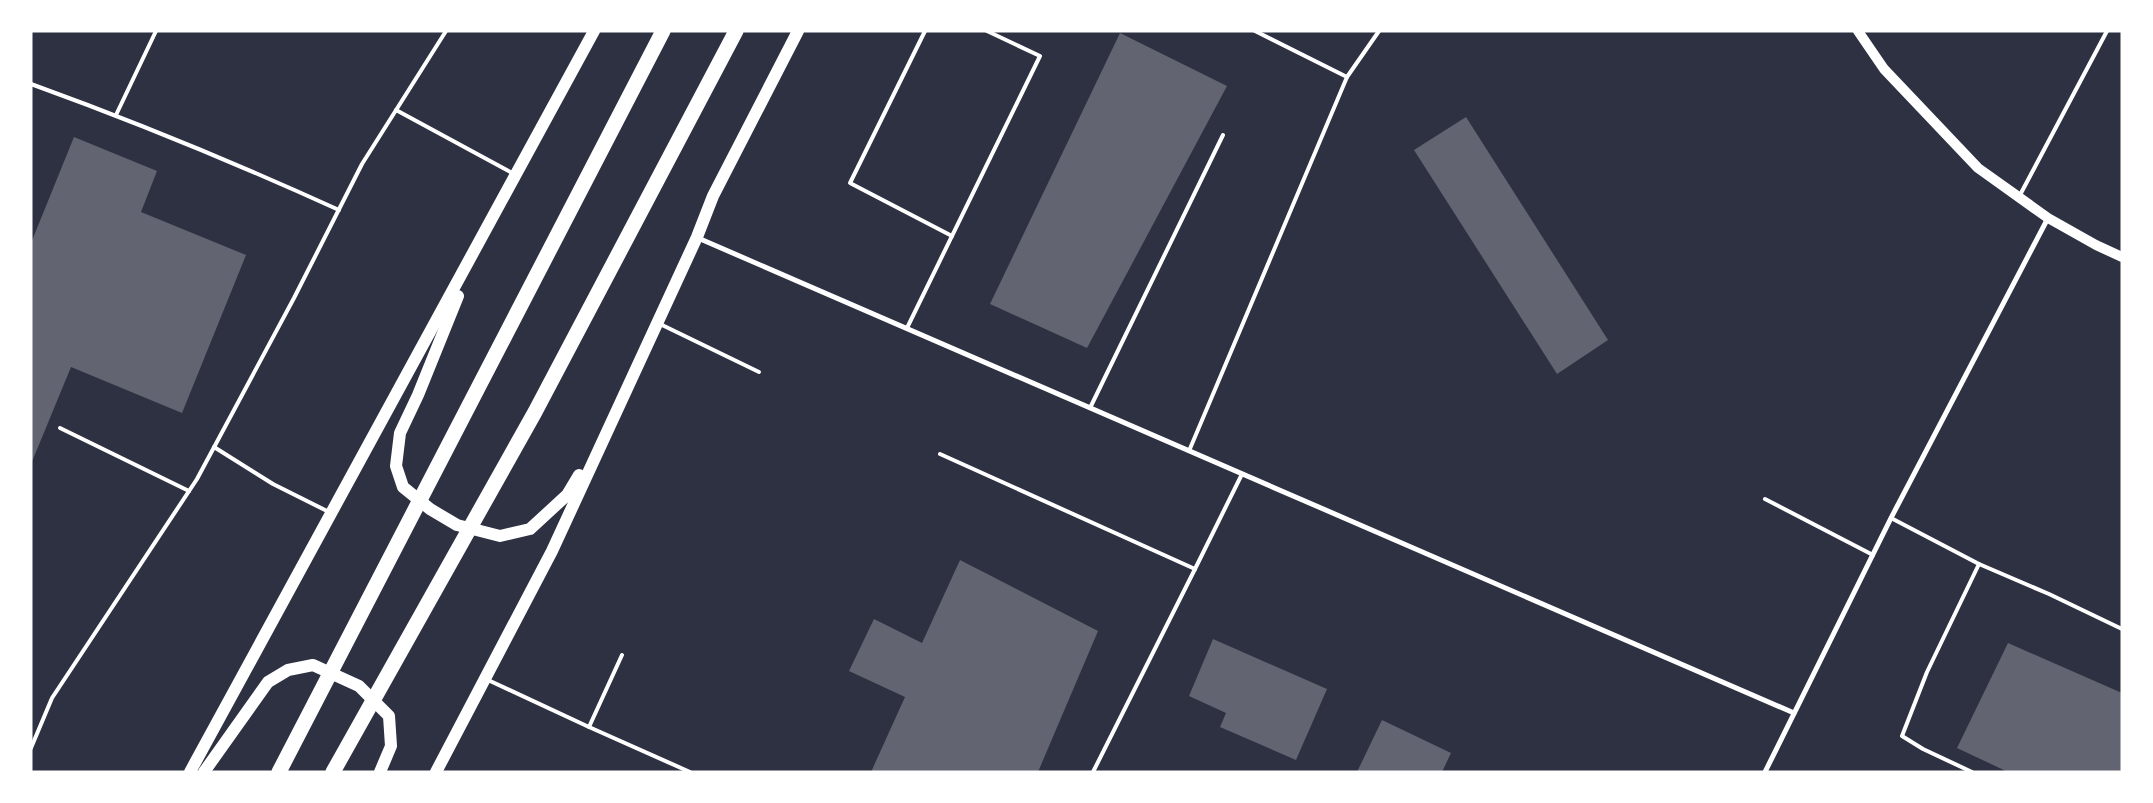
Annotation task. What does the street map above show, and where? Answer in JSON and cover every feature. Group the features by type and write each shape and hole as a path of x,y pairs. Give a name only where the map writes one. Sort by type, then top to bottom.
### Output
{"highway":[{"path":"279,772 663,31"},
{"path":"333,772 535,412 736,31"}],"main road":[{"path":"190,772 594,31"},
{"path":"436,772 552,551 697,237 713,196 798,31"},
{"path":"1858,31 1884,69 1978,168 2048,218 2096,246 2122,257"},
{"path":"485,232 418,395 400,433 396,466 403,487 430,509 457,525 500,536 530,529 567,495 615,414"},
{"path":"204,772 268,682 288,670 313,665 359,686 389,716 391,746 380,772"}],"street":[{"path":"1765,772 1891,518 2048,218"},
{"path":"697,237 1794,713"}],"lane":[{"path":"116,115 156,31"},
{"path":"31,748 52,698 189,491 214,447 362,164 446,31"},
{"path":"925,31 850,183 952,236"},
{"path":"907,328 1040,56 987,31"},
{"path":"1255,31 1347,77"},
{"path":"1189,450 1347,77 1379,31"},
{"path":"2019,197 2107,31"},
{"path":"31,84 116,115 233,162 339,210"},
{"path":"396,110 516,175"},
{"path":"1090,408 1223,135"},
{"path":"657,323 760,372"},
{"path":"60,428 189,491"},
{"path":"214,447 273,484 331,513"},
{"path":"940,454 1194,569"},
{"path":"1093,772 1242,474"},
{"path":"1765,499 1873,555"},
{"path":"1891,518 1979,564 2049,594 2122,629"},
{"path":"1972,772 1923,749 1902,736 1927,672 1979,564"},
{"path":"590,727 622,655"},
{"path":"485,678 690,772"}],"building":[{"path":"1120,33 1227,86 1087,348 990,304"},
{"path":"1466,117 1608,340 1557,374 1414,150"},
{"path":"74,137 157,171 141,212 246,255 182,413 71,367 31,464 31,243"},
{"path":"960,560 1098,631 1038,772 871,772 905,697 849,671 874,619 922,643"},
{"path":"1213,639 1327,689 1296,760 1220,727 1226,713 1189,696"},
{"path":"2008,643 2122,693 2122,772 2008,772 1957,748"},
{"path":"1382,720 1451,753 1442,772 1357,772"}]}
